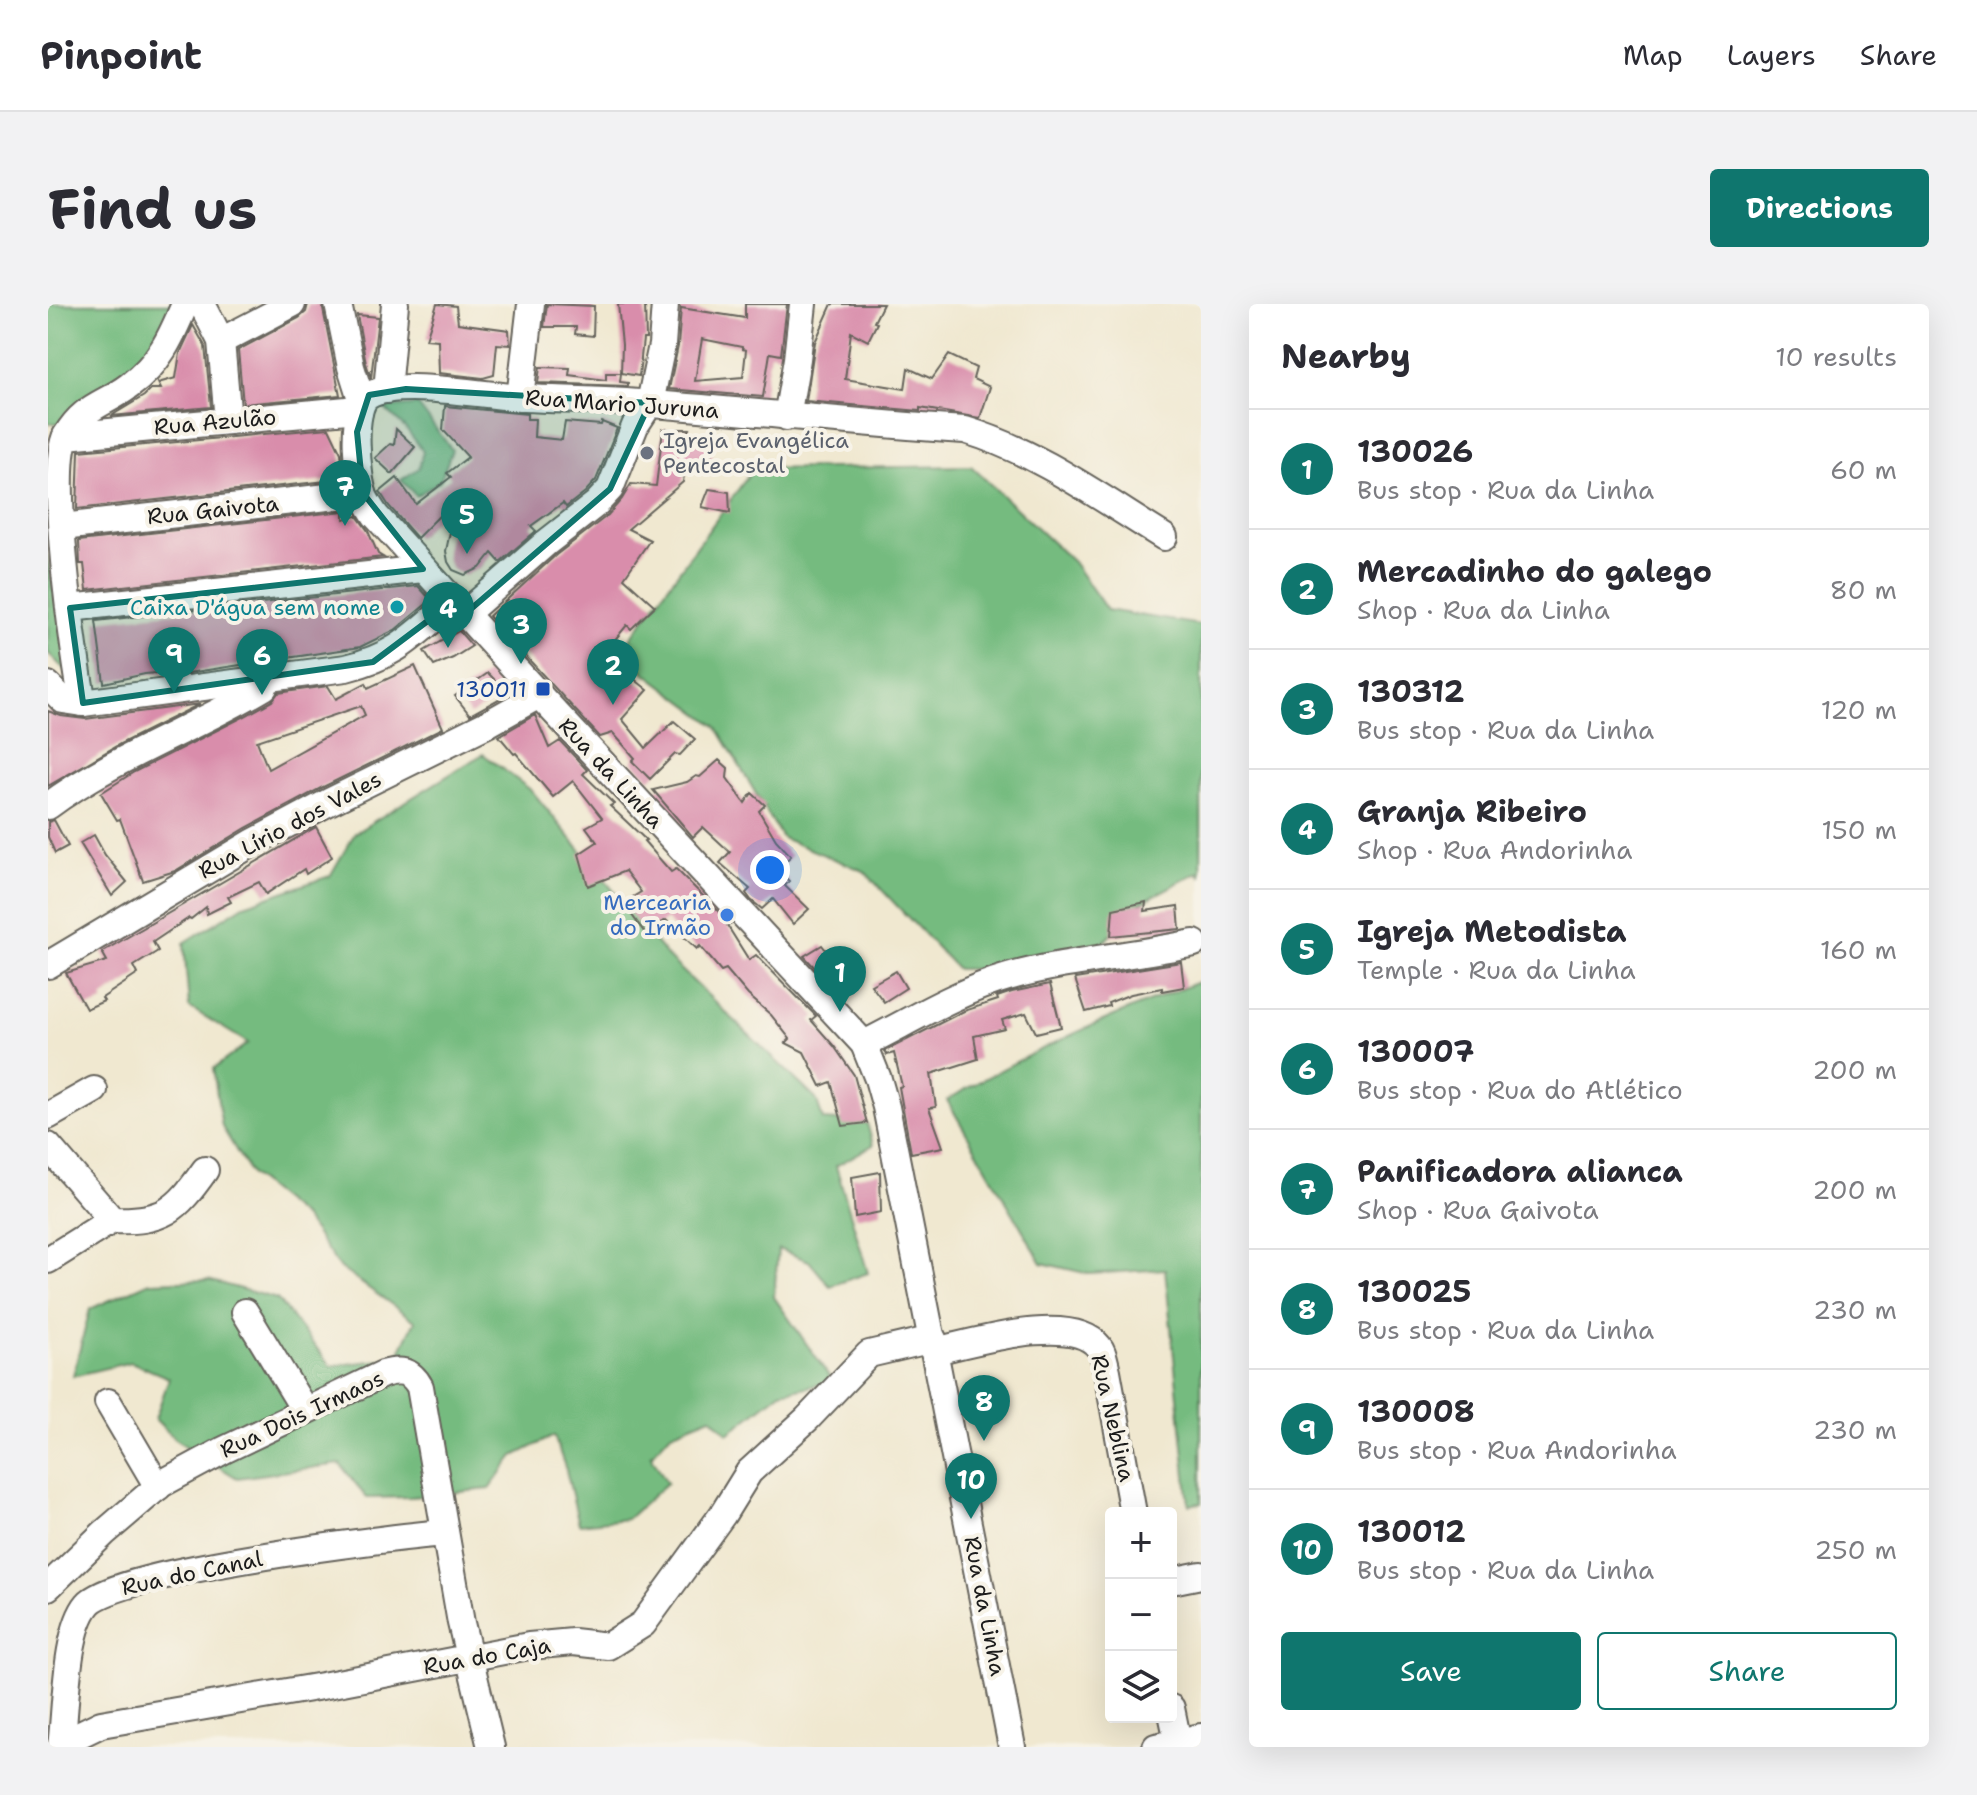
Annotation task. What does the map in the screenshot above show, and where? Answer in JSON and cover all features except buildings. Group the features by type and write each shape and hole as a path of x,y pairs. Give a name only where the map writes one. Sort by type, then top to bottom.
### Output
{"street":[{"path":"185,304 154,365 126,388 83,413 74,435 59,455 73,653 65,696 346,668 373,662 391,653 459,608 546,543 596,504 610,489 635,426 650,403 662,345 665,304"},
{"path":"202,304 221,341 228,421"},
{"path":"221,341 292,304"},
{"name":"Rua da Linha","path":"338,304 351,367 363,493 376,516 864,1044 886,1107 1012,1747"},
{"path":"356,408 369,395 387,390 395,304"},
{"path":"520,398 531,304"},
{"path":"787,417 803,304"},
{"name":"Rua Mario Juruna","path":"387,390 650,403 965,430 1033,456 1164,537"},
{"name":"Rua Azulão","path":"74,435 356,408"},
{"name":"Rua Gaivota","path":"62,527 363,493"},
{"path":"70,608 423,569"},
{"path":"48,806 110,766 281,676"},
{"name":"Rua Lírio dos Vales","path":"48,965 254,842 539,695"},
{"path":"864,1044 983,985 1011,976 1194,943"},
{"path":"48,1116 94,1090"},
{"path":"48,1146 112,1220"},
{"path":"48,1260 112,1220 153,1218 175,1208 205,1170"},
{"path":"245,1312 305,1411"},
{"name":"Rua Neblina","path":"934,1345 1028,1331 1061,1330 1087,1337 1100,1348 1132,1507"},
{"name":"Rua do Caja","path":"63,1747 70,1739 101,1724 557,1642 608,1646 643,1624 723,1514 749,1472 807,1419 869,1354 934,1345"},
{"name":"Rua Dois Irmaos","path":"48,1587 158,1487 224,1450 383,1374 398,1370 415,1378 420,1387 469,1658 491,1747"},
{"path":"108,1402 158,1487"},
{"name":"Rua do Canal","path":"63,1747 72,1647 82,1613 89,1602 100,1594 118,1586 187,1571 396,1537 445,1533"},
{"path":"1177,1580 1201,1575"}],"highlighted area":[{"path":"406,389 650,403 610,489 465,614 453,602 373,662 83,703 70,608 423,569 363,493 357,432 369,395"}],"green space":[{"path":"48,304 183,304 153,360 75,424 48,423"},
{"path":"418,405 452,450 440,481 416,496 401,480 419,468 423,451 384,408"},
{"path":"971,466 1073,562 1107,610 1201,625 1201,876 1198,872 1140,903 1079,969 957,969 864,871 782,838 716,726 643,671 630,639 753,469"},
{"path":"48,555 53,587 66,624 70,675 48,653"},
{"path":"483,754 532,791 667,956 816,1099 823,1120 867,1123 873,1145 836,1166 868,1273 830,1286 809,1261 778,1249 774,1297 833,1382 781,1392 728,1434 711,1417 671,1433 651,1455 667,1483 627,1519 579,1524 554,1436 514,1456 489,1489 367,1498 340,1464 237,1478 176,1440 155,1419 169,1378 131,1362 73,1376 90,1309 150,1282 208,1280 277,1299 331,1366 397,1358 415,1321 340,1268 304,1218 251,1175 222,1127 213,1069 248,1043 189,1007 184,943 244,905 330,876 355,833"},
{"path":"1201,981 1201,1503 1189,1505 1165,1269 1089,1274 1042,1263 947,1100 1071,1035"}],"place":[{"name":"Igreja Evangélica Pentecostal","path":"647,453"},
{"name":"Panificadora alianca","path":"345,526"},
{"name":"Igreja Metodista","path":"467,554"},
{"name":"Caixa D'água sem nome","path":"397,607"},
{"name":"Granja Ribeiro","path":"448,648"},
{"name":"130312","path":"521,664"},
{"name":"130011","path":"543,689"},
{"name":"130008","path":"174,693"},
{"name":"130007","path":"262,695"},
{"name":"Mercadinho do galego","path":"613,705"},
{"name":"Mercearia do Irmão","path":"727,915"},
{"name":"130026","path":"840,1012"},
{"name":"130025","path":"984,1441"},
{"name":"130012","path":"971,1519"}]}
